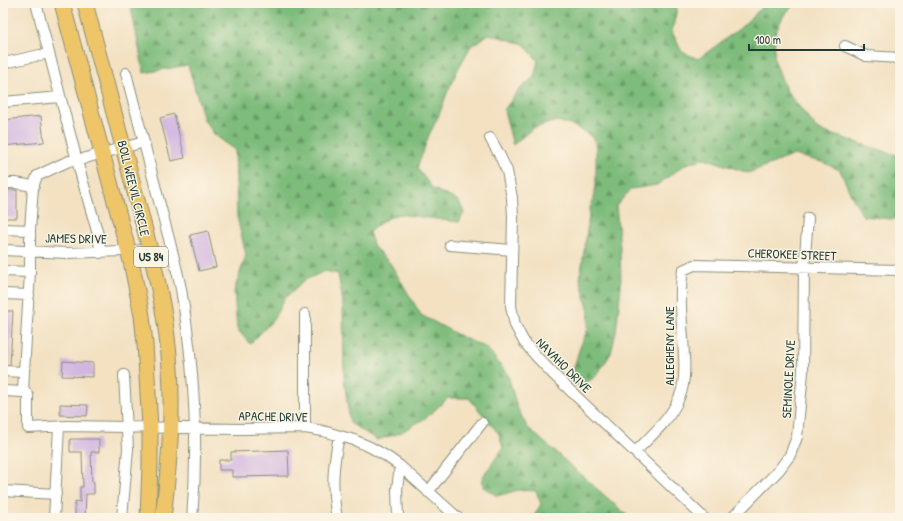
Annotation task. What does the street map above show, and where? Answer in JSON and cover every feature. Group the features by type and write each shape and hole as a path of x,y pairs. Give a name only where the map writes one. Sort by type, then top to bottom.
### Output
{"highway":[{"name":"BOLL WEEVIL CIRCLE","path":"62,3 128,251 142,316 150,427 148,518"},
{"name":"BOLL WEEVIL CIRCLE","path":"85,3 150,250 168,338 171,376 171,428 168,481 163,518"}],"street":[{"path":"36,3 99,238 100,253"},
{"path":"845,46 866,56 900,58"},
{"path":"3,58 4,63 49,53"},
{"path":"126,73 181,289 189,345 196,428 192,518"},
{"path":"3,102 60,97"},
{"name":"NAVAHO DRIVE","path":"490,138 508,171 512,198 511,306 515,325 524,342 546,366 704,518"},
{"path":"3,391 23,392 30,272 30,230 34,186 37,176 60,165 144,142"},
{"path":"3,183 34,186"},
{"name":"SEMINOLE DRIVE","path":"732,518 779,470 790,455 797,437 803,372 804,268 808,218"},
{"path":"3,229 30,230"},
{"path":"450,245 512,250"},
{"name":"JAMES DRIVE","path":"3,250 100,253 150,250"},
{"name":"CHEROKEE STREET","path":"684,270 694,265 900,270"},
{"name":"ALLEGHENY LANE","path":"635,452 670,415 682,390 685,362 682,288 684,270"},
{"path":"3,271 30,272"},
{"path":"3,294 29,295"},
{"path":"305,314 305,428"},
{"path":"3,371 24,372"},
{"path":"122,518 128,449 124,375"},
{"name":"APACHE DRIVE","path":"23,392 26,392 28,395 28,428 305,428 339,436 370,447 400,466 458,518"},
{"path":"428,492 482,423"},
{"path":"54,518 59,427"},
{"path":"337,518 333,500 332,481 333,463 339,436"},
{"path":"398,518 397,489 400,466"},
{"path":"3,491 56,494"}],"green space":[{"path":"130,3 678,3 672,32 682,52 698,59 739,29 767,3 796,3 784,15 775,33 774,59 786,90 818,130 900,156 900,220 863,216 851,195 840,170 822,162 794,155 748,173 705,158 686,164 657,185 631,189 616,206 620,247 621,286 616,332 611,353 597,375 580,388 571,378 579,350 588,328 589,312 580,279 590,209 596,186 596,144 591,136 574,126 557,121 533,128 513,145 504,110 518,91 534,77 538,61 524,44 489,34 471,46 447,93 417,168 433,189 459,201 464,213 459,222 398,214 384,220 369,232 374,247 390,263 421,315 464,338 487,348 508,375 517,407 527,427 630,518 533,518 541,504 536,491 518,490 497,496 483,487 482,478 503,448 499,434 469,398 448,398 427,417 400,433 377,440 350,423 344,379 343,302 338,274 325,271 303,281 285,298 273,320 250,344 237,329 234,291 246,255 237,217 235,150 215,135 204,120 188,65 144,73"}],"building":[{"path":"174,114 185,158 171,161 160,118"},
{"path":"41,116 44,142 3,146 3,120"},
{"path":"3,190 17,190 17,218 3,218"},
{"path":"208,231 216,267 199,271 190,235"},
{"path":"3,311 13,311 10,365 3,365"},
{"path":"63,361 93,363 93,377 62,376"},
{"path":"60,404 88,405 87,416 60,415"},
{"path":"70,439 99,439 99,452 91,452 94,494 86,494 85,518 75,518 75,501 80,502 80,487 83,487 82,452 70,452"},
{"path":"288,450 289,476 232,477 232,470 219,470 219,460 231,460 231,452"}]}
